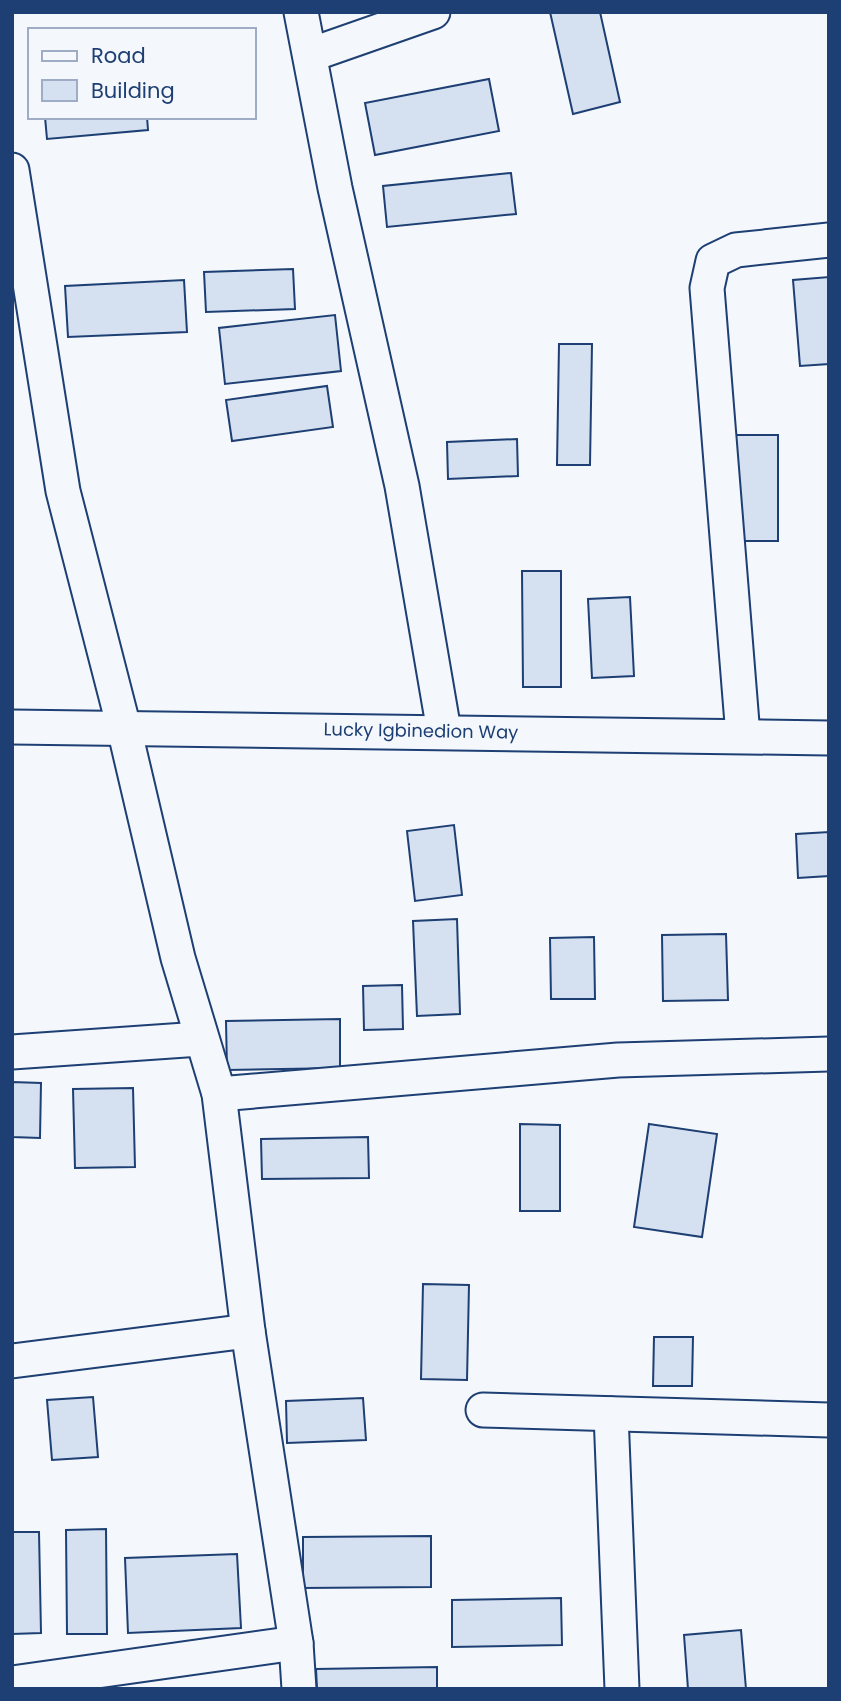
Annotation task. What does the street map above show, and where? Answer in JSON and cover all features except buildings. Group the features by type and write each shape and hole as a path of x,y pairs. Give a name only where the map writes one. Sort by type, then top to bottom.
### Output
{"street":[{"path":"301,12 335,188 402,486 444,731"},
{"path":"310,55 433,12"},
{"path":"12,170 63,491 200,1039 219,1094 248,1331 296,1643 299,1689"},
{"path":"743,736 707,288 713,261 736,250 829,240"},
{"name":"Lucky Igbinedion Way","path":"12,727 829,738"},
{"path":"12,1052 200,1039"},
{"path":"219,1094 618,1060 829,1054"},
{"path":"12,1361 248,1331"},
{"path":"482,1410 829,1420"},
{"path":"611,1414 622,1689"},
{"path":"12,1683 296,1643"}]}
